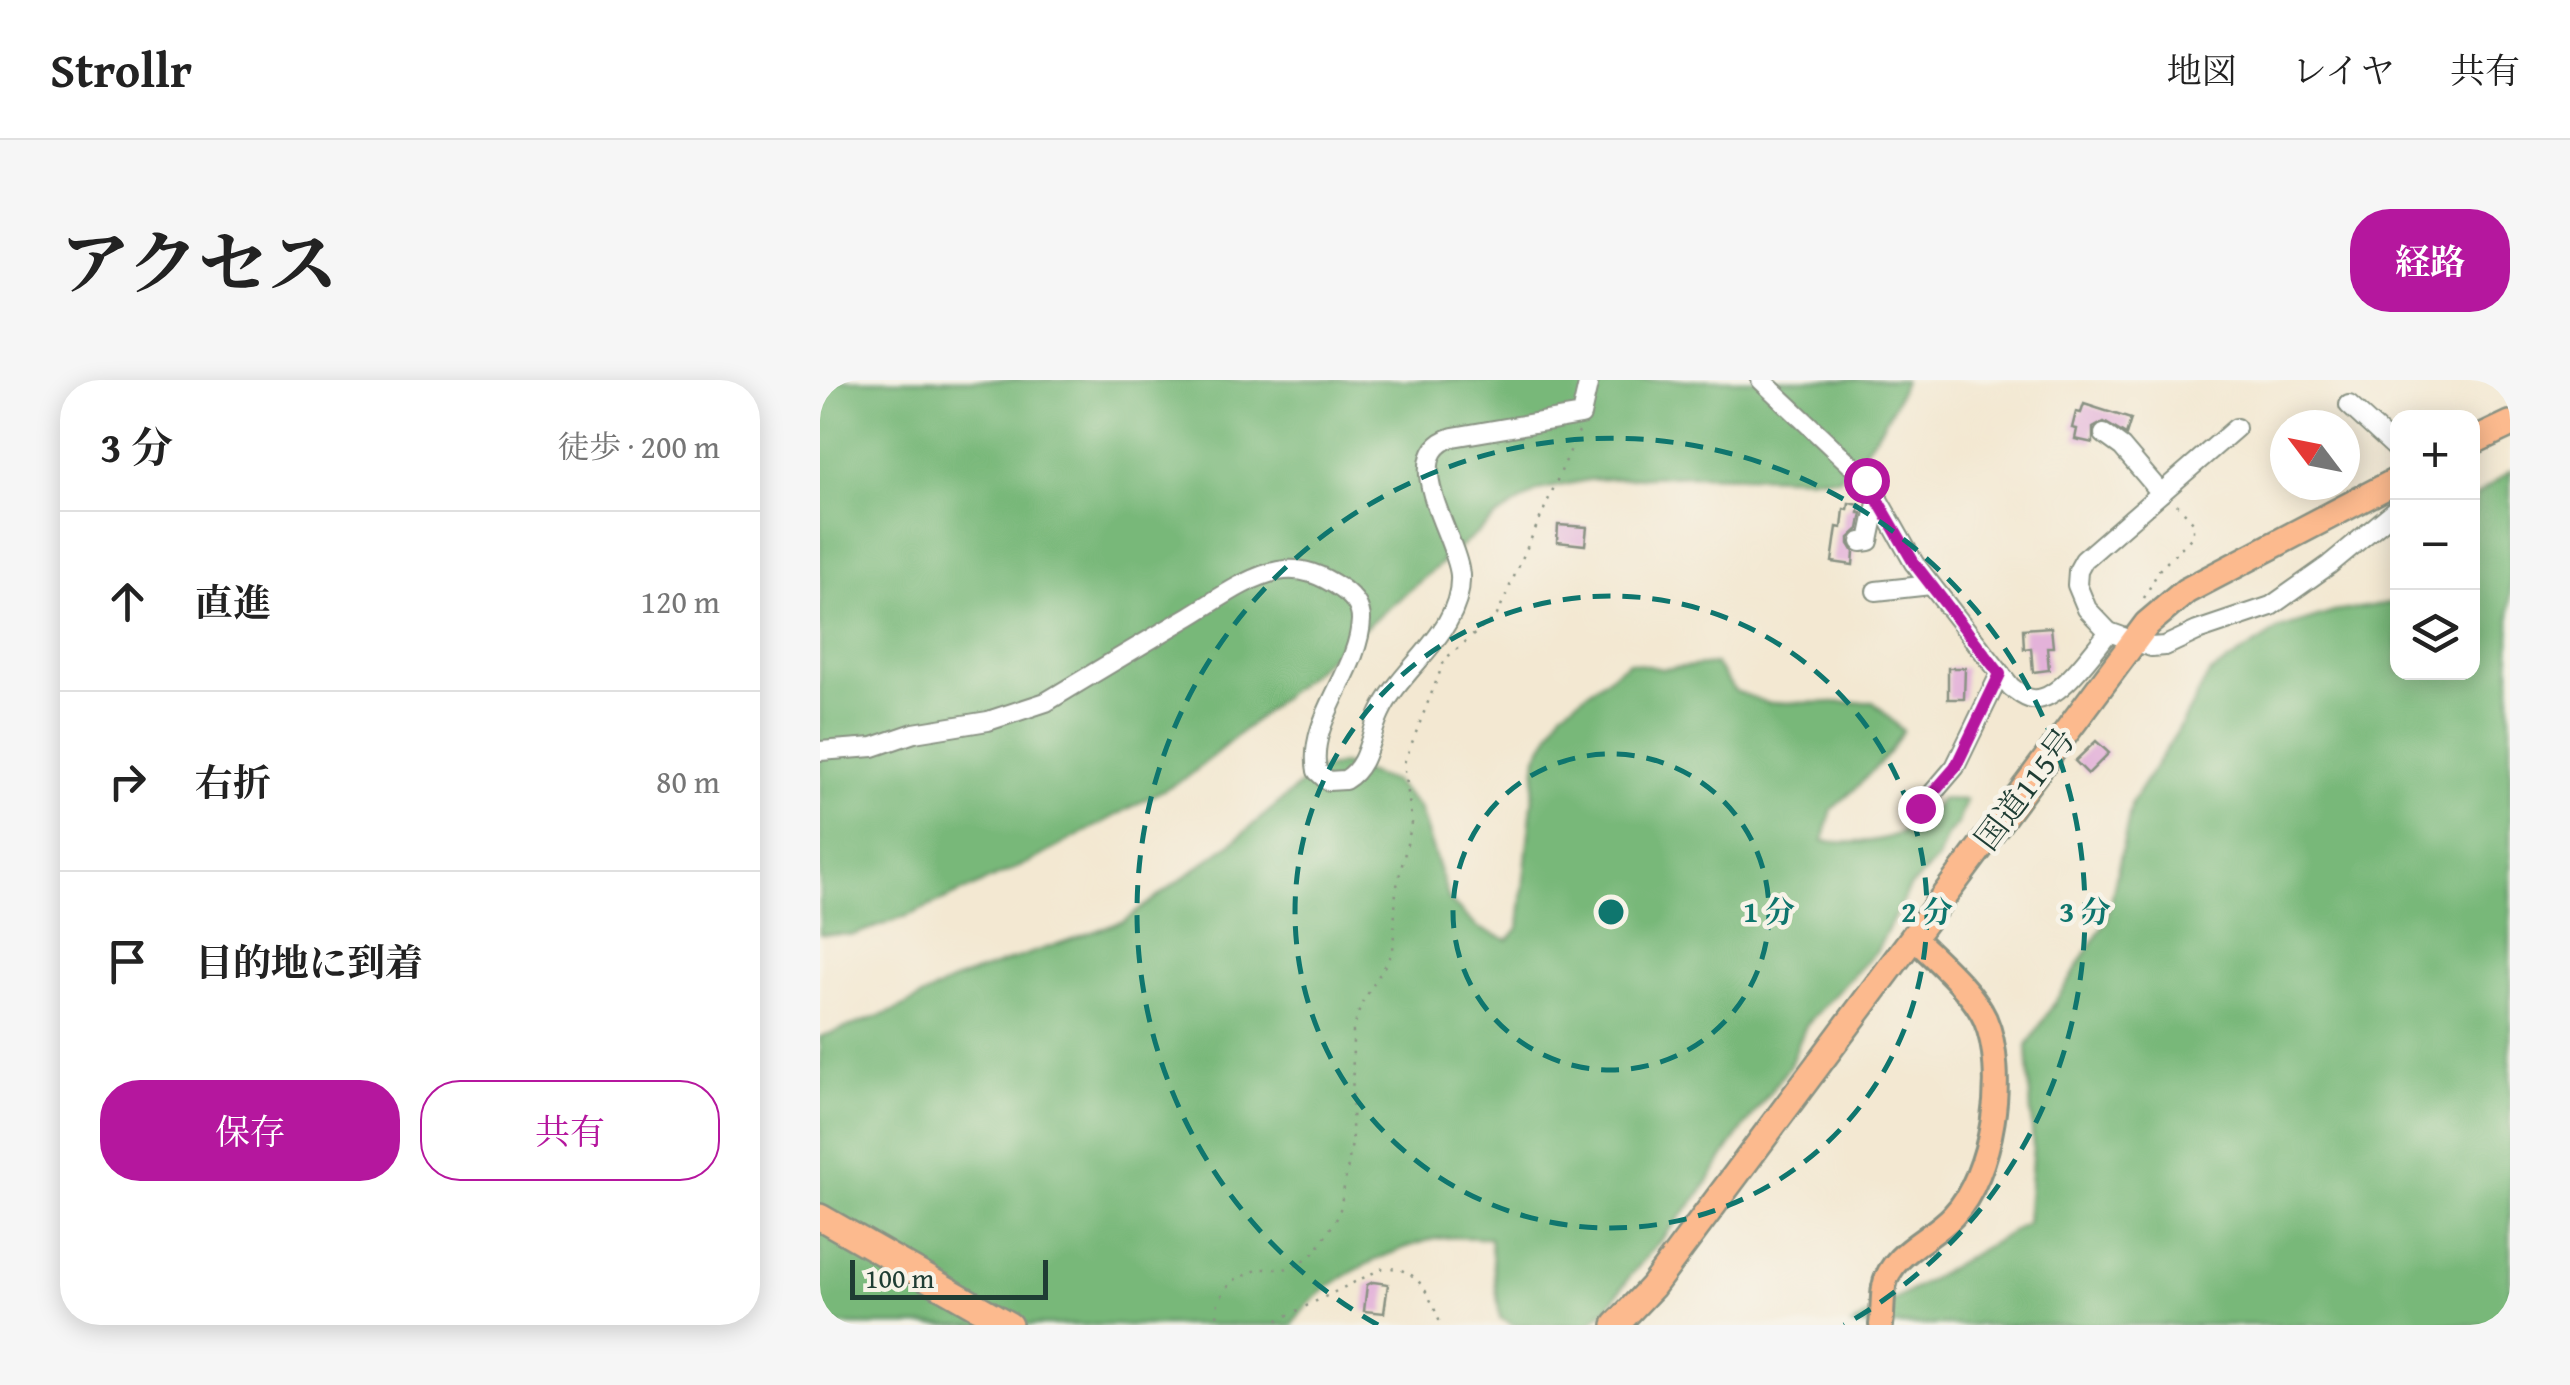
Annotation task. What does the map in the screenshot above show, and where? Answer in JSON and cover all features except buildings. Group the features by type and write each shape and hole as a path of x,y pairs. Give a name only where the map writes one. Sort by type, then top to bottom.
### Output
{"highway":[{"path":"2480,438 2510,424"},
{"name":"国道115号","path":"1616,1325 1652,1287 2141,632 2186,590 2390,484"},
{"path":"820,1217 1010,1325"}],"main road":[{"path":"1881,1325 1884,1282 1899,1260 1954,1216 1978,1178 1989,1141 1994,1098 1994,1056 1984,1018 1962,987 1914,938"}],"street":[{"path":"820,751 873,747 914,732 988,721 1034,707 1233,590 1276,571 1288,570 1320,575 1350,595 1361,611 1361,625 1344,678 1315,746 1317,771 1328,781 1345,780 1362,763 1390,695 1436,637 1458,592 1460,573 1428,475 1429,456 1437,444 1452,437 1581,415 1589,380"},
{"path":"1761,380 1857,468 1914,563 2000,674 2024,696 2042,699 2062,686 2109,632 2141,632 2151,647 2165,646 2271,606 2390,515"},
{"path":"2349,406 2390,443"},
{"path":"2109,632 2080,598 2078,571 2093,551 2236,428"},
{"path":"2104,434 2122,447 2162,491"},
{"path":"1861,542 1869,541 1872,534 1878,498"},
{"path":"1876,591 1931,585"},
{"path":"1920,808 1955,768 2000,674"}],"path":[{"path":"1221,1325 1218,1301 1232,1281 1260,1269 1298,1265 1316,1251 1340,1215 1352,1142 1353,1030 1361,1005 1392,952 1396,890 1412,823 1404,763 1445,660 1498,615 1583,422 1581,415"},
{"path":"2141,632 2150,584 2193,536 2195,527 2162,491"},
{"path":"1268,1325 1383,1268 1393,1268 1414,1275 1428,1293 1441,1325"}],"green space":[{"path":"820,380 1904,380 1878,433 1839,478 1688,475 1588,480 1539,490 1495,518 1189,776 1028,863 905,917 853,935 820,934"},
{"path":"2510,471 2510,1325 1852,1325 2027,1223 2033,1147 2027,1046 2107,920 2132,802 2209,674 2280,629 2334,612 2390,603 2390,680 2480,680 2480,493"},
{"path":"1629,662 1662,669 1715,664 1735,691 1768,703 1873,702 1903,731 1888,754 1832,809 1823,841 1874,841 1889,837 1917,824 1941,799 1966,800 1938,859 1910,887 1877,950 1806,1025 1790,1065 1700,1194 1607,1309 1588,1325 1514,1325 1500,1318 1490,1238 1458,1237 1433,1239 1370,1262 1317,1296 1293,1325 820,1325 820,1037 894,1011 957,979 1124,921 1234,841 1317,771 1342,764 1394,782 1419,808 1449,900 1478,928 1508,940 1519,927 1537,757 1562,711"}],"route":[{"path":"1866,480 1914,563 2000,674 1955,768 1920,808"}]}
